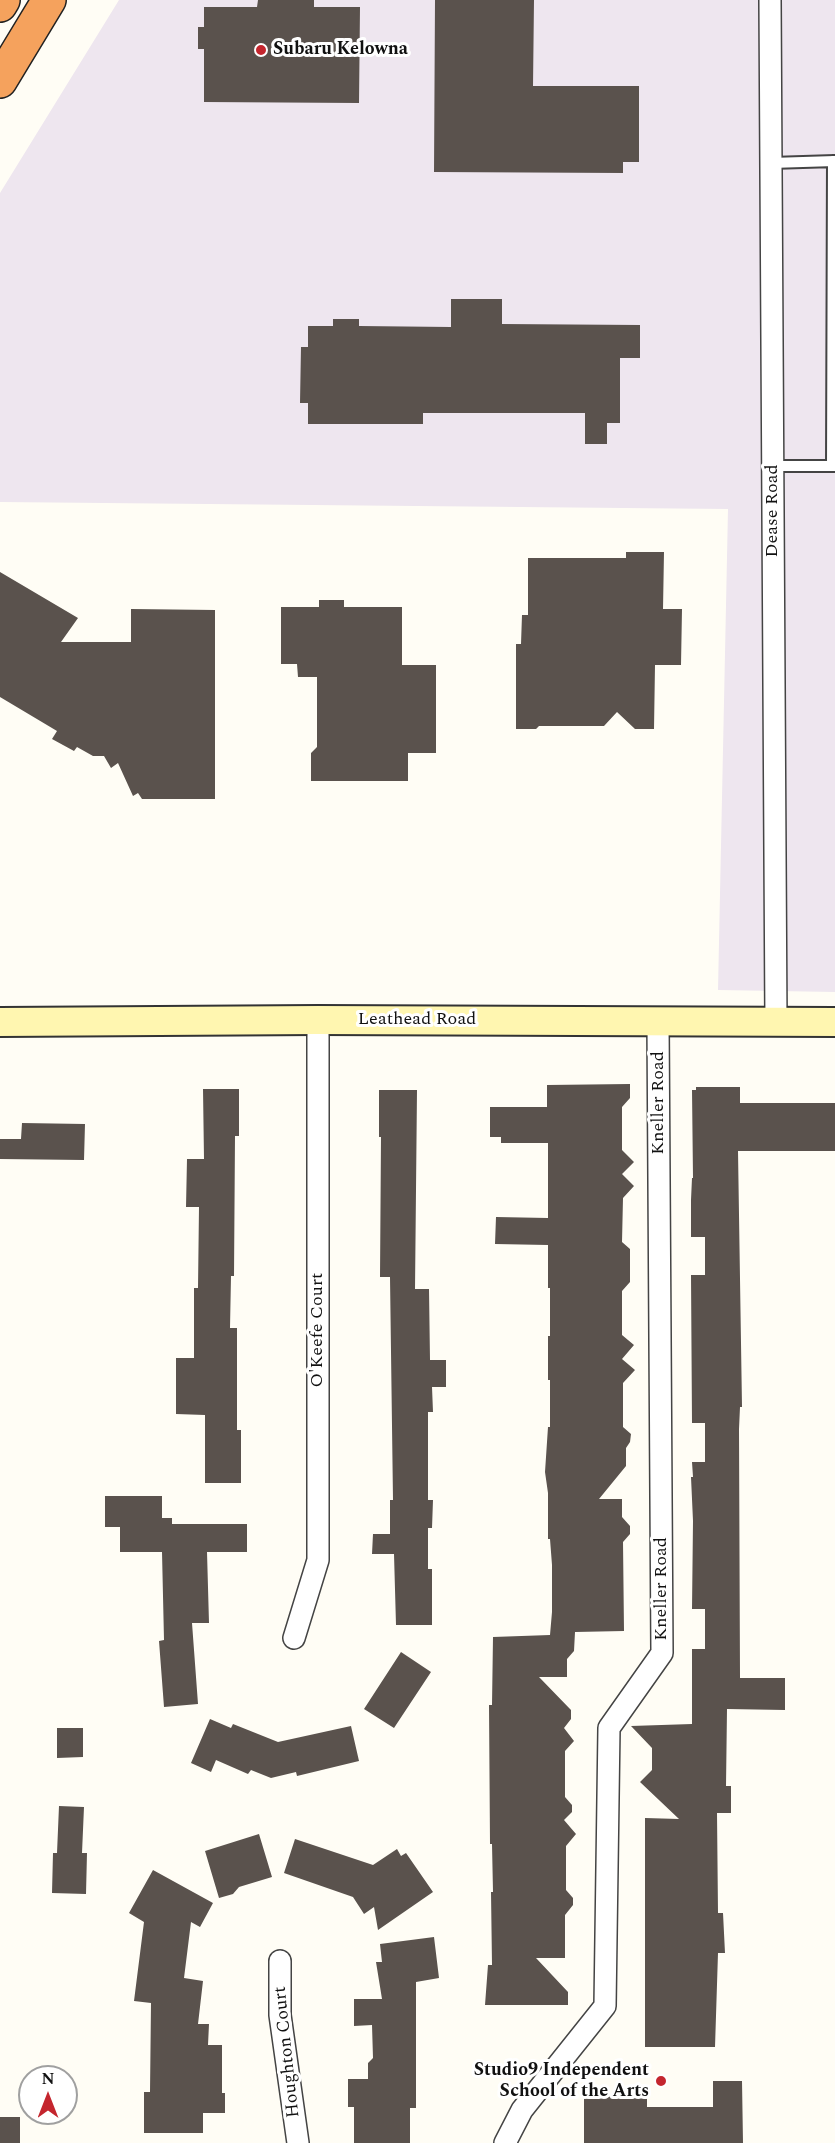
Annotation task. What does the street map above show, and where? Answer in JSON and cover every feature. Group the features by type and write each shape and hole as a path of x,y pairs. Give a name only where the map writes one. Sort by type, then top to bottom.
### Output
{"highway":[{"path":"0,5 3,0"},
{"path":"0,81 49,0"}],"street":[{"name":"Dease Road","path":"770,0 776,1022"},
{"name":"Leathead Road","path":"0,1022 318,1020 835,1023"},
{"name":"O'Keefe Court","path":"294,1638 318,1560 318,1020"},
{"name":"Kneller Road","path":"505,2143 522,2110 605,2006 609,1728 662,1653 658,1022"},
{"name":"Houghton Court","path":"280,1961 280,2015 298,2143"},
{"path":"522,2110 523,2143"}],"lane":[{"path":"771,164 834,161 834,466 772,466"}],"shaded area":[{"path":"119,0 835,0 835,992 718,990 728,509 0,502 0,193"}],"building":[{"path":"258,0 314,0 314,7 360,7 359,103 204,102 204,49 198,49 198,27 204,27 204,7 257,7"},
{"path":"435,0 534,0 533,86 639,86 639,162 623,162 623,173 434,172"},
{"path":"451,299 502,299 502,324 640,325 640,358 620,358 620,423 607,423 607,444 585,444 585,413 423,413 423,424 308,424 308,403 300,403 301,347 308,347 308,326 333,326 333,319 359,319 359,326 451,327"},
{"path":"626,552 664,552 663,609 682,609 681,665 655,665 654,729 635,729 617,712 604,726 539,726 536,729 516,729 516,644 521,644 522,615 528,615 528,558 626,558"},
{"path":"0,572 78,618 61,642 131,642 131,609 215,610 215,799 142,799 138,793 133,796 118,763 111,768 104,756 93,756 77,747 74,751 52,739 57,731 0,697"},
{"path":"319,600 344,600 344,607 402,607 402,665 436,665 436,753 408,753 408,781 311,781 311,753 317,747 317,677 298,677 297,664 281,664 281,607 319,607"},
{"path":"630,1084 630,1098 622,1107 622,1150 634,1162 622,1174 634,1186 623,1198 622,1242 630,1249 630,1282 622,1291 622,1335 634,1345 622,1359 635,1370 623,1383 623,1427 631,1434 626,1448 626,1466 599,1499 622,1499 622,1517 630,1526 630,1534 623,1542 624,1631 575,1632 574,1651 567,1659 567,1677 539,1677 571,1710 571,1719 564,1728 574,1741 565,1751 565,1797 572,1805 572,1812 564,1820 576,1834 566,1846 566,1890 573,1898 573,1905 565,1915 565,1958 536,1958 568,1992 568,2005 485,2005 488,1965 492,1965 491,1892 493,1892 492,1844 490,1844 489,1705 492,1705 493,1637 550,1635 552,1612 552,1565 550,1539 548,1539 548,1493 545,1472 548,1427 550,1427 548,1245 495,1244 496,1217 548,1218 548,1143 501,1143 501,1137 490,1137 490,1107 547,1107 547,1085"},
{"path":"696,1087 740,1087 740,1103 835,1103 835,1151 738,1151 742,1407 740,1407 739,1429 740,1678 785,1678 785,1710 727,1709 726,1786 731,1786 731,1813 717,1813 718,1913 723,1913 725,1953 718,1953 715,2047 645,2047 645,1818 679,1819 640,1782 652,1770 652,1748 631,1726 692,1724 692,1649 705,1649 705,1609 692,1609 692,1462 705,1462 705,1423 692,1423 691,1275 705,1275 705,1237 691,1237 692,1090 696,1090"},
{"path":"203,1089 239,1089 239,1136 235,1136 234,1276 231,1276 230,1328 237,1328 237,1430 241,1430 241,1483 205,1483 205,1415 176,1414 176,1358 194,1358 194,1288 198,1288 199,1207 186,1207 187,1159 204,1159"},
{"path":"379,1090 417,1090 415,1289 429,1289 430,1360 446,1360 446,1387 432,1387 433,1412 428,1412 428,1500 433,1500 432,1528 428,1528 428,1569 432,1569 432,1625 396,1625 394,1554 372,1554 373,1534 390,1534 390,1500 393,1500 390,1277 380,1277"},
{"path":"22,1123 85,1124 84,1160 0,1159 0,1139 21,1139"},
{"path":"105,1496 162,1496 162,1518 172,1518 172,1524 247,1524 247,1552 207,1552 209,1623 192,1623 198,1704 164,1707 159,1641 164,1640 162,1552 120,1552 120,1527 105,1527"},
{"path":"401,1652 431,1672 394,1728 364,1709"},
{"path":"210,1719 231,1728 233,1724 278,1742 351,1726 359,1761 297,1776 296,1772 271,1778 251,1770 248,1774 216,1760 211,1772 191,1763"},
{"path":"57,1728 83,1728 83,1757 57,1758"},
{"path":"59,1806 84,1807 82,1853 87,1853 86,1894 52,1893 53,1853 57,1853"},
{"path":"259,1834 272,1877 239,1887 233,1894 219,1898 205,1851"},
{"path":"295,1839 373,1865 397,1849 401,1856 406,1853 433,1892 378,1930 374,1907 364,1914 353,1897 284,1873"},
{"path":"153,1870 213,1903 200,1927 191,1922 184,1978 203,1981 198,2024 209,2024 208,2045 222,2045 222,2093 225,2093 225,2113 203,2113 203,2133 144,2133 144,2092 150,2092 151,2003 134,2001 144,1922 129,1913"},
{"path":"434,1937 439,1978 416,1982 416,2108 410,2108 410,2143 354,2143 354,2107 348,2107 348,2079 368,2079 368,2063 373,2058 372,2025 354,2026 354,1999 382,1999 376,1962 382,1962 380,1944"},
{"path":"713,2081 742,2081 743,2143 584,2143 584,2097 647,2096 647,2107 713,2107"},
{"path":"0,2117 18,2117 20,2143 0,2143"}],"place":[{"name":"Subaru Kelowna","path":"261,50"},
{"name":"Studio9 Independent School of the Arts","path":"661,2081"}]}
